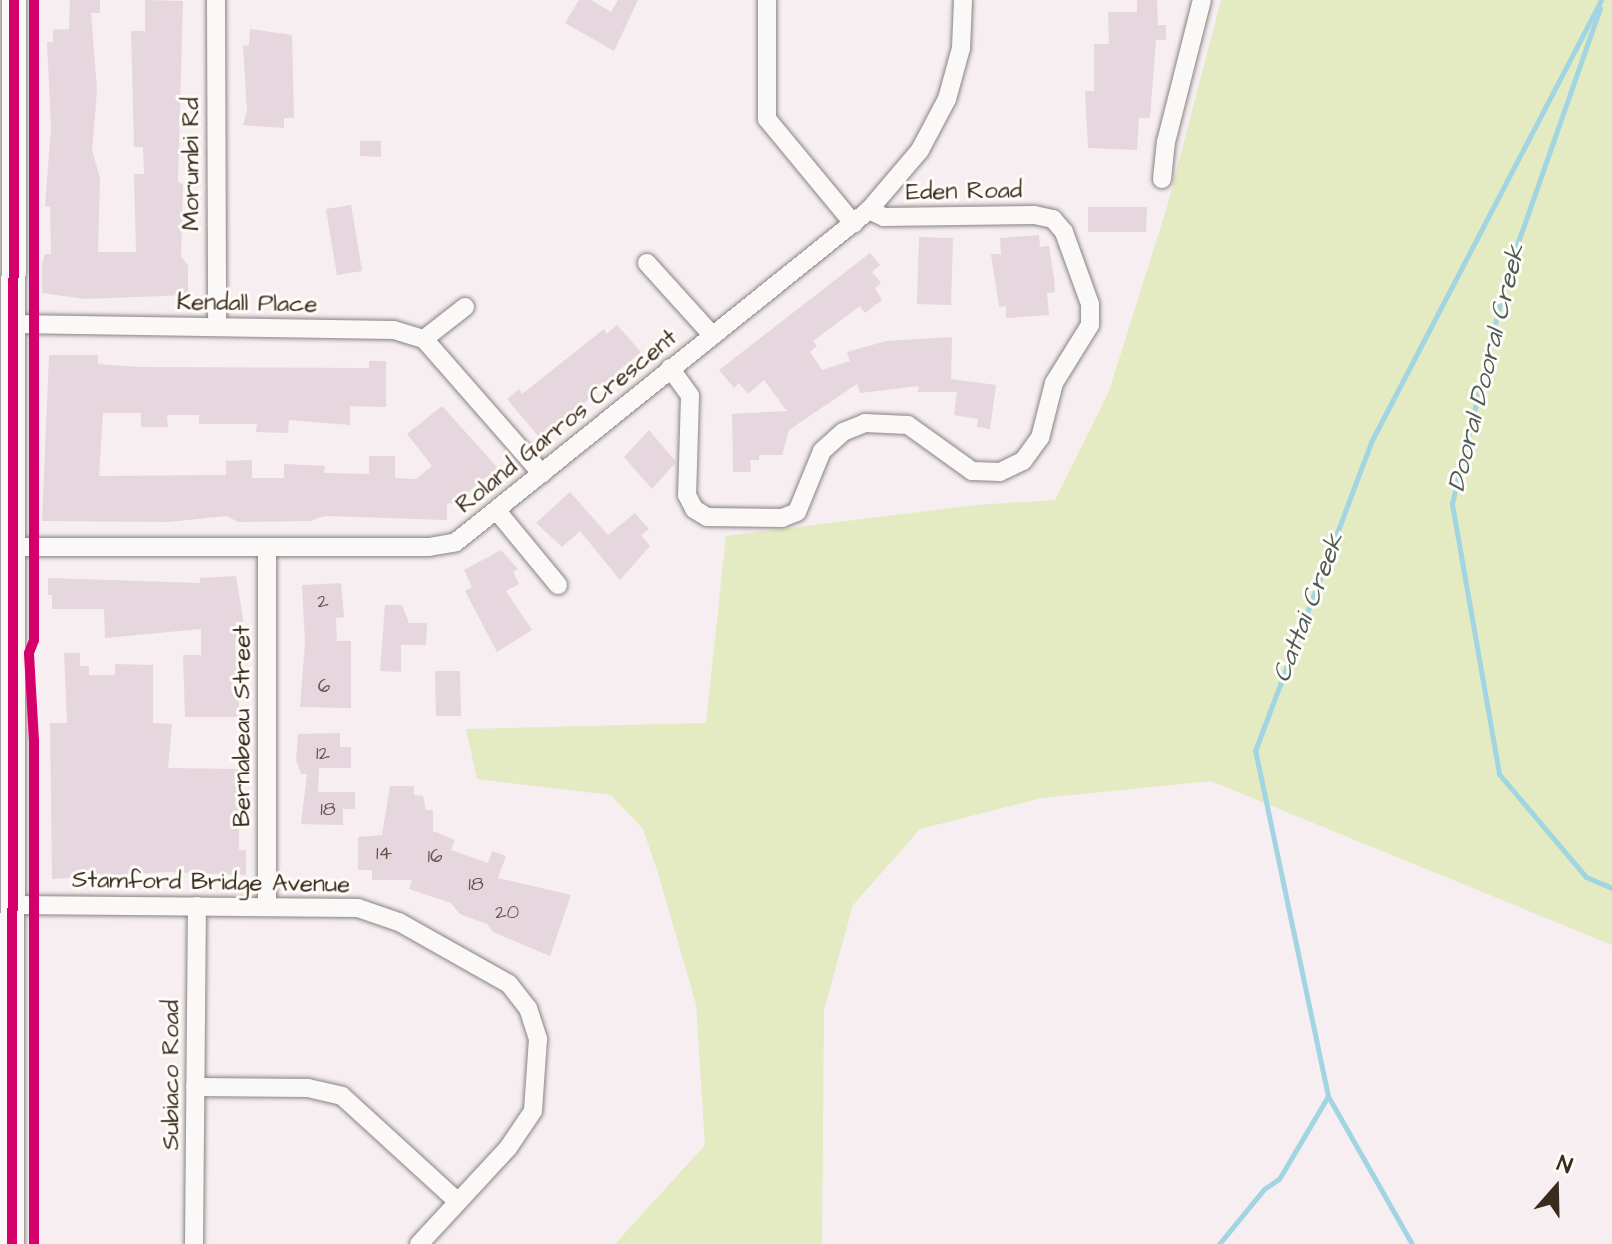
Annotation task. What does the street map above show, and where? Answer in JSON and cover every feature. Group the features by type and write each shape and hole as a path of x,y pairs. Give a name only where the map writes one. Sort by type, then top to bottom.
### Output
{"street":[{"path":"12,1244 7,973 14,905 6,796 7,165 14,0"},
{"name":"Morumbi Rd","path":"216,0 217,327"},
{"path":"767,0 767,119 854,224"},
{"name":"Roland Garros Crescent","path":"8,529 267,547 443,546 497,511 869,210 920,150 947,99 961,48 963,0"},
{"path":"1162,179 1166,142 1202,0"},
{"name":"Eden Road","path":"670,368 690,396 687,495 694,509 707,517 782,518 797,512 822,451 843,432 865,423 908,425 972,471 1000,472 1023,461 1040,438 1054,383 1090,325 1090,304 1064,232 1053,219 1034,215 884,217 869,210"},
{"path":"647,263 712,335"},
{"path":"465,307 424,339 542,474"},
{"name":"Kendall Place","path":"9,339 217,327 394,330 424,339"},
{"path":"497,511 558,585"},
{"name":"Bernabeau Street","path":"267,547 267,905"},
{"name":"Stamford Bridge Avenue","path":"14,905 267,905 371,911 495,974 520,995 538,1039 537,1100 519,1134 419,1244"},
{"name":"Subiaco Road","path":"194,1244 197,906"},
{"path":"195,1087 308,1088 342,1096 458,1202"}],"green space":[{"path":"1221,0 1612,0 1612,945 1211,781 1042,798 920,829 853,905 824,1010 822,1244 615,1244 705,1145 696,1004 643,829 611,795 477,779 466,729 706,723 726,536 976,505 1055,500 1109,391 1167,207"}],"building":[{"path":"70,0 100,0 100,13 91,13 97,90 92,150 100,178 98,252 136,252 134,174 144,174 143,147 134,147 131,31 145,31 145,0 183,1 178,181 183,185 181,256 188,266 188,295 85,299 42,293 42,264 45,254 51,254 50,207 45,206 51,128 47,42 53,42 53,30 69,29"},
{"path":"579,0 591,0 611,12 618,0 638,0 614,51 565,23"},
{"path":"1137,0 1157,0 1158,25 1166,25 1166,40 1156,40 1150,118 1139,118 1137,150 1088,148 1085,91 1094,91 1094,44 1109,44 1108,12 1137,12"},
{"path":"250,29 292,35 294,118 284,118 284,128 243,125 247,111 243,46 249,45"},
{"path":"360,141 381,141 381,157 360,156"},
{"path":"351,205 362,271 337,275 326,209"},
{"path":"1088,207 1147,207 1146,232 1088,232"},
{"path":"1039,235 1040,247 1049,246 1054,278 1055,292 1047,293 1049,315 1006,318 1006,306 999,307 991,254 1001,254 1000,238"},
{"path":"919,237 953,238 951,305 917,304"},
{"path":"870,253 880,265 872,272 881,283 875,288 882,300 865,313 860,306 813,341 817,346 810,352 822,370 850,361 847,352 886,341 952,337 951,379 996,385 990,429 977,427 978,419 954,415 957,392 918,392 919,386 860,393 857,384 789,430 782,455 759,455 759,460 750,460 751,472 733,472 732,414 787,411 764,380 748,394 739,383 734,388 719,370"},
{"path":"617,325 641,352 615,374 619,379 609,387 605,383 544,443 507,399 519,389 522,394 604,329 607,334"},
{"path":"49,355 98,355 98,364 139,367 369,368 369,361 386,361 386,407 350,406 350,425 289,420 288,433 256,432 257,424 199,424 199,415 167,415 168,427 141,427 141,413 103,413 99,476 226,475 226,461 252,460 252,478 284,478 284,464 325,466 324,473 369,474 369,456 395,456 395,478 416,479 432,466 407,434 442,406 497,467 498,477 492,481 486,477 467,493 469,500 464,505 447,503 447,520 325,516 310,521 238,522 227,516 168,522 42,521"},
{"path":"649,430 676,462 652,489 624,457"},
{"path":"570,492 608,535 635,513 649,529 641,535 650,546 620,580 580,531 562,547 536,523"},
{"path":"501,550 518,569 513,572 519,584 506,591 532,630 497,652 465,591 472,587 464,570"},
{"path":"236,576 244,642 235,642 240,717 185,717 183,655 201,655 201,629 105,638 104,609 52,609 52,595 48,595 48,578 200,583 200,578"},
{"path":"341,583 344,617 336,618 337,641 351,641 351,708 300,707 305,643 302,585"},
{"path":"385,605 402,605 409,623 427,623 426,645 401,645 401,672 380,671"},
{"path":"64,653 80,653 80,666 89,666 89,675 115,675 115,664 153,665 153,723 172,724 168,768 239,769 239,850 246,850 246,875 166,872 52,879 50,723 67,723"},
{"path":"435,671 460,671 461,716 436,716"},
{"path":"340,733 340,747 351,747 351,768 319,768 318,792 355,792 355,809 343,809 343,825 301,824 307,774 301,774 296,760 298,734"},
{"path":"390,786 414,786 414,795 423,796 426,810 433,810 433,831 455,840 451,850 488,863 492,851 506,856 498,878 571,895 550,956 493,932 487,924 460,914 451,903 409,889 412,880 372,880 372,870 358,870 358,837 382,835"}],"waterway":[{"name":"Cattai Creek","path":"1412,1244 1328,1096 1255,751 1371,442 1601,0"},
{"name":"Dooral Dooral Creek","path":"1600,8 1508,270 1452,504 1499,774 1586,877 1612,888"},
{"path":"1219,1244 1264,1189 1279,1179 1328,1096"}],"cycle path":[{"path":"12,1244 14,0"},
{"path":"34,0 34,640 29,653 34,741 34,1244"}]}
